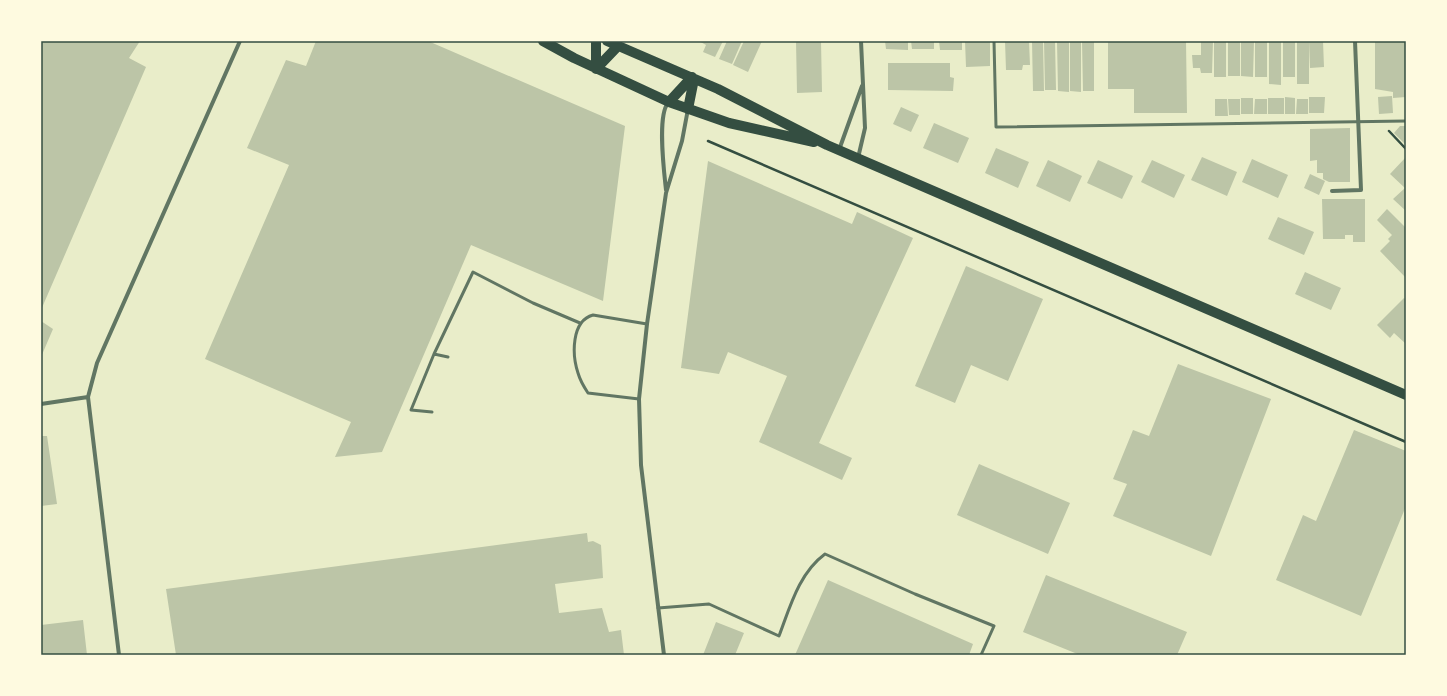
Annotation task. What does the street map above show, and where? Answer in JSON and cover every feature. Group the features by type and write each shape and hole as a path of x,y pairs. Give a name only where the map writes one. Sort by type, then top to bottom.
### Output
{"main road":[{"path":"543,41 596,69 688,109 746,127 827,145"},
{"path":"596,41 596,69"},
{"path":"607,41 718,89 827,145 1406,395"},
{"path":"596,69 618,46"},
{"path":"669,102 693,78"},
{"path":"688,109 693,78"}],"street":[{"path":"119,655 88,397 97,363 240,41"},
{"path":"858,158 865,128 861,41"},
{"path":"1332,190 1362,190 1355,41"},
{"path":"839,150 862,84"},
{"path":"666,193 663,113 669,102"},
{"path":"664,655 641,465 638,398 666,193 682,141 688,109"},
{"path":"41,404 88,397"}],"lane":[{"path":"994,41 996,127 1406,121"},
{"path":"432,412 410,410 472,272 533,303 580,322"},
{"path":"638,398 588,393 578,374 575,360 575,345 580,322 586,316 593,314 647,324"},
{"path":"434,354 448,357"},
{"path":"658,608 709,604 779,636 798,587 813,563 825,554 915,594 994,626 982,655"}],"path":[{"path":"1379,121 1406,149"},
{"path":"708,141 1406,442"}],"building":[{"path":"41,41 140,41 129,58 146,67 41,310"},
{"path":"316,41 428,41 625,126 603,301 471,245 382,452 335,457 351,422 205,359 289,165 247,148 286,60 306,66"},
{"path":"699,41 723,41 715,57 703,52 706,45"},
{"path":"727,41 742,41 732,64 719,59"},
{"path":"744,41 762,41 748,72 733,65"},
{"path":"796,41 821,41 822,92 797,93"},
{"path":"885,41 908,41 908,50 886,49"},
{"path":"911,41 934,41 934,49 912,49"},
{"path":"939,41 962,41 962,50 940,50"},
{"path":"965,41 990,41 990,66 966,67"},
{"path":"1005,41 1029,41 1030,65 1023,65 1022,70 1006,70"},
{"path":"1032,41 1043,41 1044,91 1033,91"},
{"path":"1044,41 1055,41 1056,90 1045,90"},
{"path":"1057,41 1069,41 1069,92 1058,91"},
{"path":"1070,41 1081,41 1081,92 1070,91"},
{"path":"1082,41 1094,41 1094,91 1083,91"},
{"path":"1108,41 1186,41 1187,113 1134,113 1134,89 1108,89"},
{"path":"1201,41 1213,41 1212,73 1201,73 1200,68 1193,68 1192,55 1201,55"},
{"path":"1214,41 1226,41 1226,77 1214,77"},
{"path":"1228,41 1240,41 1240,76 1228,76"},
{"path":"1241,41 1254,41 1253,77 1241,76"},
{"path":"1255,41 1267,41 1267,77 1255,77"},
{"path":"1269,41 1281,41 1281,85 1269,84"},
{"path":"1283,41 1295,41 1295,77 1283,77"},
{"path":"1297,41 1309,41 1309,84 1297,84"},
{"path":"1309,41 1323,41 1324,67 1310,68"},
{"path":"1375,41 1406,41 1406,97 1393,98 1393,92 1375,89"},
{"path":"888,63 950,63 950,77 954,78 953,91 888,90"},
{"path":"1392,96 1393,113 1379,114 1378,97"},
{"path":"1285,97 1295,98 1295,114 1285,114"},
{"path":"1309,97 1325,97 1324,113 1309,113"},
{"path":"1241,98 1253,98 1253,114 1241,114"},
{"path":"1268,98 1284,98 1284,114 1268,114"},
{"path":"1215,99 1227,99 1228,116 1215,116"},
{"path":"1228,99 1240,99 1240,115 1229,115"},
{"path":"1255,99 1267,99 1267,114 1254,114"},
{"path":"1297,99 1308,99 1308,114 1296,114"},
{"path":"901,107 919,115 911,132 893,124"},
{"path":"934,123 969,138 958,163 923,148"},
{"path":"1400,126 1406,126 1406,145 1394,133"},
{"path":"1350,128 1350,182 1329,182 1323,179 1323,173 1317,173 1317,160 1310,161 1310,129"},
{"path":"996,148 1029,162 1018,188 985,173"},
{"path":"1202,157 1237,172 1227,196 1191,180"},
{"path":"1406,157 1406,211 1393,199 1405,188 1390,174"},
{"path":"1252,159 1288,175 1278,198 1242,182"},
{"path":"1048,160 1082,176 1070,202 1036,186"},
{"path":"1098,160 1133,176 1122,199 1087,183"},
{"path":"1152,160 1185,175 1174,198 1141,182"},
{"path":"708,161 852,224 857,212 913,238 819,443 852,458 842,480 759,442 787,376 728,352 719,374 681,368"},
{"path":"1310,174 1325,181 1319,195 1304,188"},
{"path":"1322,199 1365,199 1365,242 1353,242 1353,235 1345,235 1345,239 1323,239"},
{"path":"1387,209 1406,228 1406,278 1380,251 1390,241 1388,239 1392,235 1377,220"},
{"path":"1278,217 1314,232 1304,255 1268,239"},
{"path":"966,266 1043,299 1008,381 971,365 955,403 915,386"},
{"path":"1305,272 1341,288 1331,310 1295,294"},
{"path":"1404,298 1406,300 1406,344 1394,333 1390,338 1377,325"},
{"path":"41,321 53,329 41,357"},
{"path":"1178,364 1271,399 1211,556 1113,516 1127,484 1113,479 1133,430 1149,436"},
{"path":"1354,430 1406,451 1406,506 1361,616 1276,580 1303,515 1316,521"},
{"path":"41,436 47,436 57,504 41,506"},
{"path":"979,464 1070,503 1048,554 957,515"},
{"path":"587,533 588,542 593,541 601,545 603,578 555,584 559,613 602,608 609,632 621,630 624,655 176,655 166,589"},
{"path":"1046,575 1187,632 1177,655 1080,655 1023,632"},
{"path":"828,580 973,644 969,655 795,655"},
{"path":"83,620 87,655 41,655 41,625"},
{"path":"716,622 744,633 735,655 703,655"}]}
